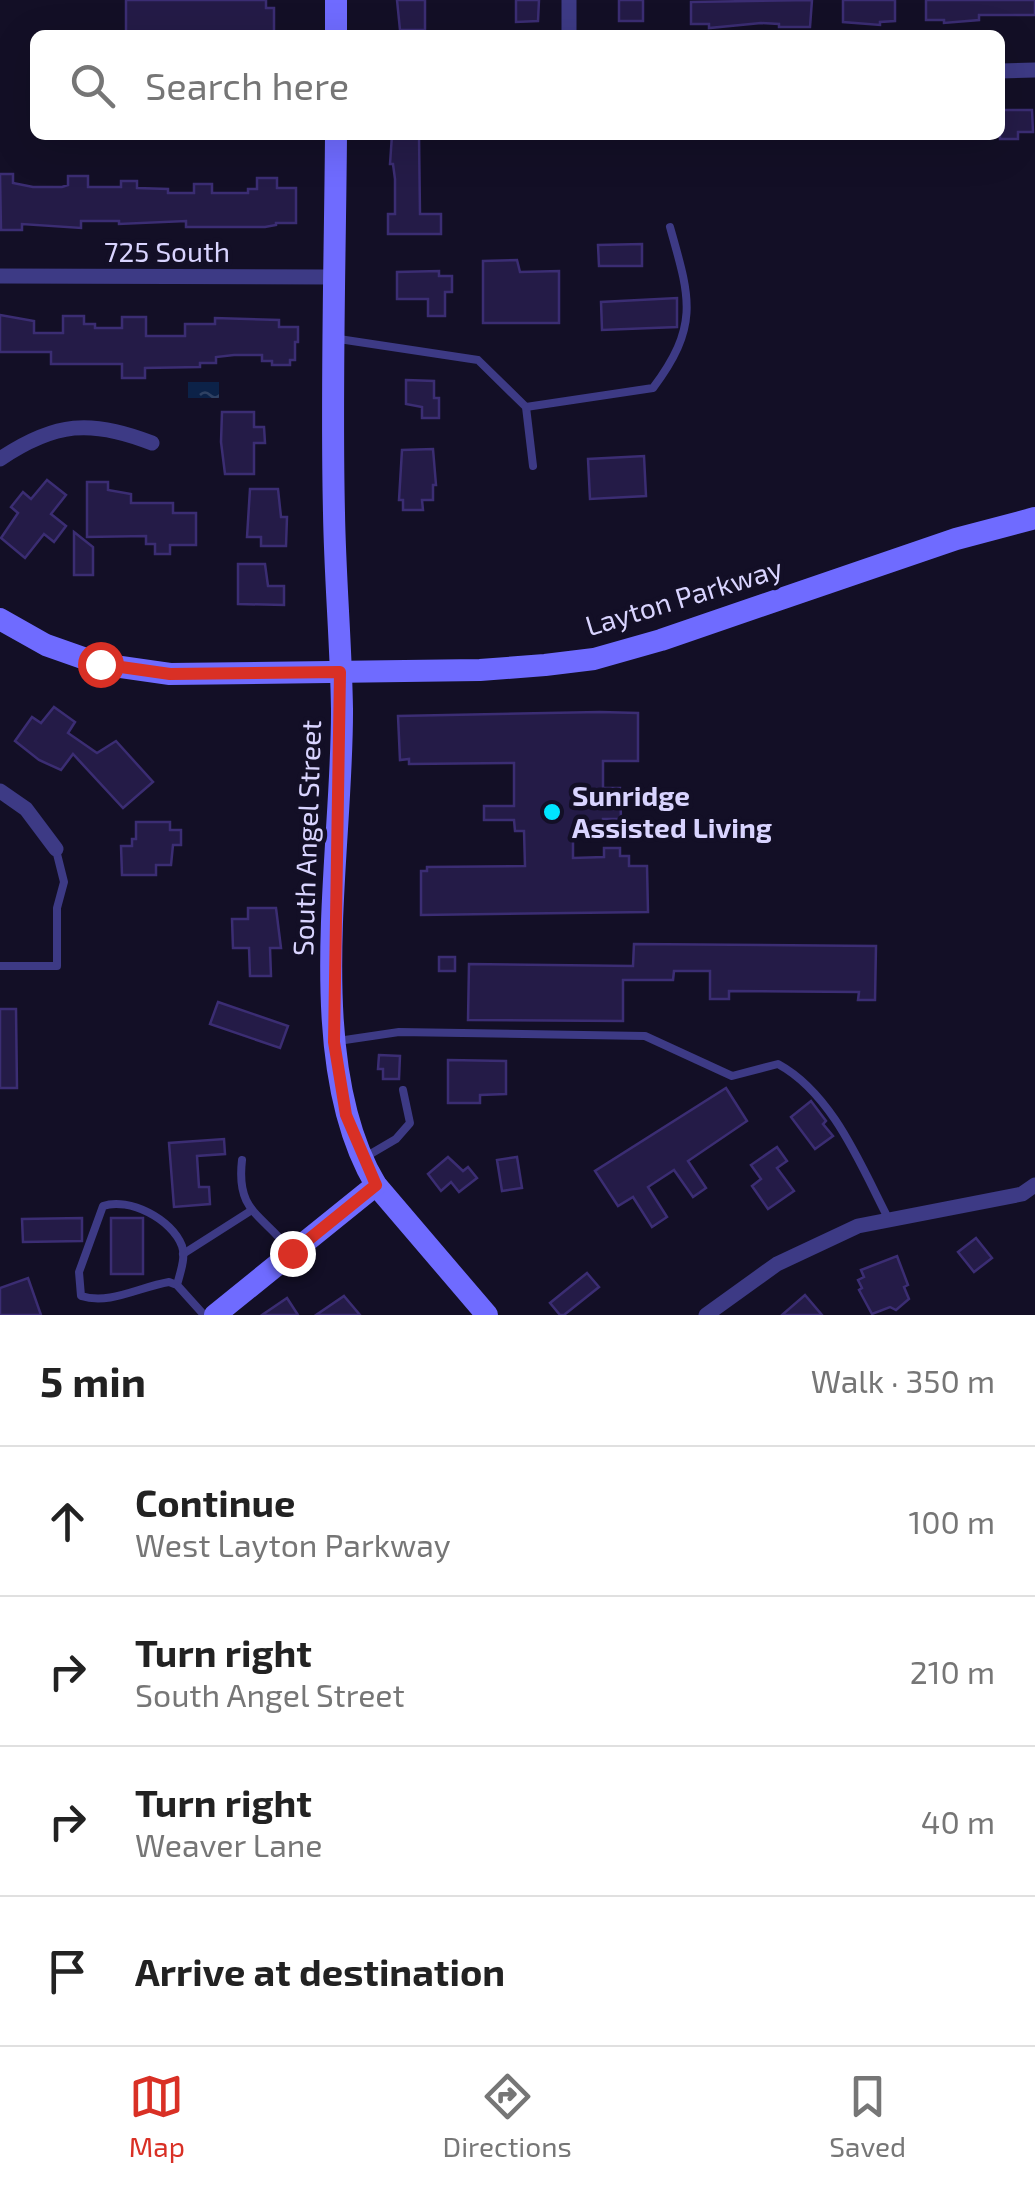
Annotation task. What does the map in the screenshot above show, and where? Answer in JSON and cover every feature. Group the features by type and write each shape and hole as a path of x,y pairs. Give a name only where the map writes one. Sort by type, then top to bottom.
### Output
{"main road":[{"path":"336,0 336,30"},
{"name":"South Angel Street","path":"336,140 334,514 340,672 334,1042 346,1115 376,1185 487,1315"},
{"name":"Layton Parkway","path":"0,619 46,646 100,664 170,674 480,670 594,658 660,640 956,539 1035,518"},
{"path":"215,1315 376,1185"}],"street":[{"path":"569,0 569,30"},
{"path":"1005,70 1035,70"},
{"name":"725 South","path":"0,276 334,277"},
{"path":"0,459 32,438 78,426 118,430 152,443"},
{"path":"0,791 26,809 56,849"},
{"path":"706,1315 777,1264 858,1226 1022,1194 1035,1184"}],"lane":[{"path":"526,406 653,388 671,364 687,328 688,307 670,226"},
{"path":"334,338 478,360 526,406 534,466"},
{"path":"0,966 57,966 57,908 64,882 56,849"},
{"path":"334,1042 400,1032 644,1036 732,1076 778,1064 803,1078 850,1146 888,1220"},
{"path":"363,1159 396,1140 410,1123 404,1090"},
{"path":"242,1160 240,1190 252,1210 292,1253"},
{"path":"177,1285 183,1254 176,1236 140,1208 114,1202 103,1206 78,1285 81,1296 94,1300 169,1282 177,1285 204,1315"},
{"path":"183,1254 252,1210"}],"water":[{"path":"188,382 219,382 219,398 188,398"}],"building":[{"path":"126,0 266,0 266,8 274,8 274,30 126,30"},
{"path":"397,0 425,0 425,30 400,30"},
{"path":"516,0 539,0 538,21 516,22"},
{"path":"619,0 643,0 643,21 619,21"},
{"path":"812,0 810,27 761,23 709,28 709,24 691,24 691,2"},
{"path":"843,0 895,0 895,21 880,25 843,22"},
{"path":"926,0 1035,0 1035,15 979,15 979,20 944,23 926,20"},
{"path":"1005,110 1032,110 1033,132 1018,132 1018,139 1005,139"},
{"path":"392,140 419,140 420,214 441,214 441,234 388,234 388,214 395,214 395,179 390,164"},
{"path":"0,174 13,174 13,183 33,187 62,187 68,185 68,176 88,176 88,187 121,187 121,181 137,181 137,188 168,189 168,193 194,193 194,184 212,184 212,193 248,193 248,189 257,189 257,178 277,178 277,188 296,188 296,223 186,227 186,221 81,221 81,228 22,224 22,230 1,230"},
{"path":"642,244 642,266 599,266 598,245"},
{"path":"517,260 520,272 559,271 559,323 483,323 483,261"},
{"path":"439,271 439,276 452,276 452,292 445,292 445,316 428,316 428,299 397,299 397,272"},
{"path":"677,298 677,327 602,330 601,302"},
{"path":"0,315 34,321 34,333 63,333 63,316 84,316 84,324 95,324 95,328 122,328 122,317 146,317 146,336 185,336 185,324 215,324 215,318 279,320 279,327 298,327 298,342 295,360 290,360 290,365 272,365 272,361 262,361 262,355 234,355 216,357 216,363 200,363 200,367 145,368 145,378 122,378 122,364 51,364 51,352 0,352"},
{"path":"406,380 434,381 439,418 422,418 422,407 406,404"},
{"path":"222,412 254,412 254,427 264,427 265,443 254,443 254,474 225,474"},
{"path":"433,449 433,500 422,500 423,510 403,510 403,500 399,500 402,450"},
{"path":"644,456 646,496 590,499 588,459"},
{"path":"47,480 66,495 51,514 66,526 54,542 44,534 25,558 1,538 18,513 11,507 23,492 31,499"},
{"path":"87,482 108,482 108,490 131,494 131,503 173,503 173,513 196,513 196,545 170,545 170,554 155,554 155,544 146,544 146,536 87,537"},
{"path":"250,489 278,489 281,517 287,517 286,546 261,546 261,537 247,537"},
{"path":"74,532 93,547 93,575 74,575"},
{"path":"238,564 265,564 268,586 284,586 284,605 238,604"},
{"path":"54,707 75,722 68,733 97,753 116,741 153,782 123,808 73,754 61,770 39,760 15,741 32,717 41,723"},
{"name":"Sunridge Assisted Living","path":"638,713 638,761 603,761 603,788 620,788 621,819 603,819 603,830 573,831 573,858 604,857 604,848 620,848 620,856 629,856 629,866 647,866 648,912 421,915 421,871 427,871 427,867 525,866 524,831 515,831 514,820 484,820 484,806 514,806 514,763 409,764 409,759 400,760 398,716"},
{"path":"136,822 170,822 170,830 181,830 181,845 173,845 171,865 156,865 156,875 122,875 121,846 132,846"},
{"path":"248,908 276,908 281,948 270,948 271,976 250,976 249,948 233,948 232,919 248,919"},
{"path":"634,944 876,946 875,1000 858,1000 859,992 729,991 729,999 710,999 710,971 674,971 673,980 623,980 623,1021 468,1020 469,964 633,966"},
{"path":"439,957 455,957 455,971 439,971"},
{"path":"218,1002 288,1026 280,1048 210,1024"},
{"path":"0,1009 16,1009 17,1088 0,1088"},
{"path":"379,1055 400,1056 399,1079 383,1079 383,1069 378,1069"},
{"path":"448,1060 506,1061 506,1094 480,1095 480,1103 448,1103"},
{"path":"726,1088 747,1121 688,1161 706,1188 693,1197 674,1170 648,1187 667,1217 652,1227 633,1197 618,1206 595,1171"},
{"path":"811,1101 833,1136 815,1149 791,1117"},
{"path":"224,1139 225,1154 197,1156 199,1187 209,1187 210,1204 174,1207 169,1143"},
{"path":"777,1147 787,1161 777,1168 794,1191 768,1209 752,1186 761,1179 751,1165"},
{"path":"448,1157 463,1171 468,1167 477,1178 459,1192 451,1182 441,1191 428,1174"},
{"path":"517,1157 522,1188 502,1191 497,1160"},
{"path":"82,1218 82,1241 23,1242 22,1219"},
{"path":"111,1218 143,1218 143,1274 111,1274"},
{"path":"976,1238 992,1258 974,1272 958,1252"},
{"path":"897,1256 909,1299 896,1310 890,1307 872,1314 859,1290 862,1288 858,1280 864,1277 861,1270"},
{"path":"587,1273 599,1287 560,1315 550,1303"},
{"path":"28,1278 41,1315 0,1315 0,1288"},
{"path":"805,1295 822,1315 782,1315"},
{"path":"344,1296 360,1315 316,1315"},
{"path":"287,1298 298,1315 262,1315"}],"place":[{"name":"Sunridge Assisted Living","path":"552,812"}],"route":[{"path":"100,664 170,674 340,672 334,1042 346,1115 376,1185 292,1253"}]}
